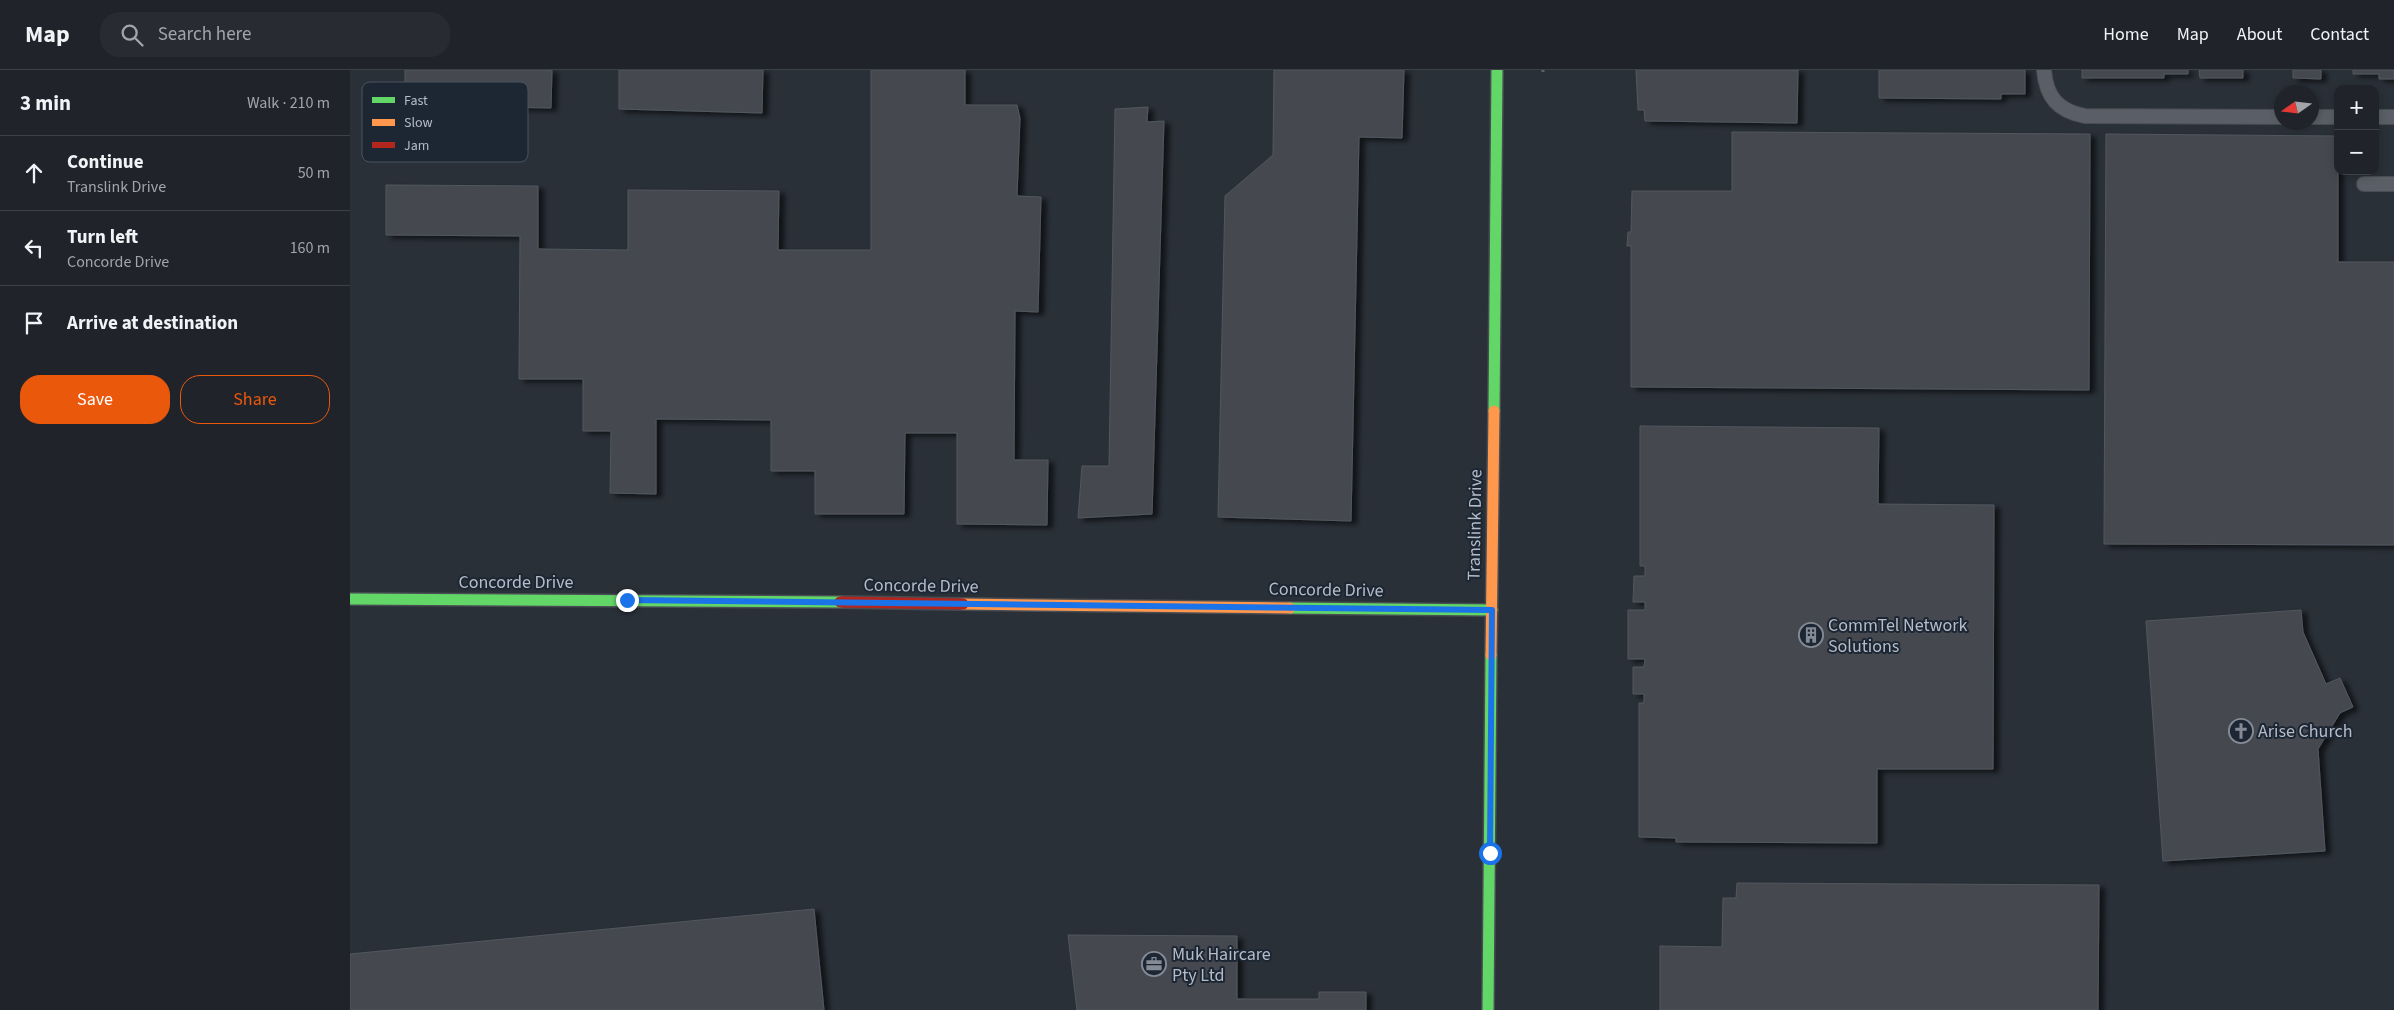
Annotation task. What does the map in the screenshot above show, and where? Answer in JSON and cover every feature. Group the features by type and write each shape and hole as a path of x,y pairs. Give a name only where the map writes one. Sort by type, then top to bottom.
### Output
{"street":[{"name":"Translink Drive","path":"1488,1010 1497,70"},
{"name":"Concorde Drive","path":"350,599 627,600 1492,610"}],"lane":[{"path":"2044,70 2051,96 2059,107 2071,113 2084,116 2274,117"},
{"path":"2319,117 2334,117"},
{"path":"2379,117 2394,117"},
{"path":"2364,184 2394,184"}],"building":[{"path":"405,70 552,70 551,108 528,108 528,82 405,82"},
{"path":"619,70 763,70 762,113 619,109"},
{"path":"871,70 965,70 965,105 1017,105 1020,118 1017,196 1041,197 1038,312 1015,311 1014,460 1048,460 1047,525 957,524 957,433 905,433 904,514 815,514 815,471 771,471 771,420 656,419 656,494 610,493 611,431 583,431 583,379 519,379 520,236 386,235 386,185 538,186 538,249 628,250 628,190 779,191 778,250 871,250"},
{"path":"1274,70 1404,70 1402,138 1359,137 1351,521 1218,517 1225,196 1273,155"},
{"path":"1636,70 1798,70 1797,123 1645,121 1644,110 1638,110"},
{"path":"1879,70 2025,70 2025,94 2001,94 2001,99 1879,98"},
{"path":"2082,70 2188,70 2188,74 2164,74 2164,78 2082,78"},
{"path":"2199,70 2243,70 2243,78 2200,78"},
{"path":"2293,70 2321,70 2321,79 2293,78"},
{"path":"2353,70 2394,70 2394,79 2379,79 2379,74 2353,74"},
{"path":"1148,107 1147,122 1164,121 1152,514 1078,518 1082,466 1109,466 1115,109"},
{"path":"1732,132 2090,134 2089,390 1631,387 1631,246 1627,246 1628,232 1631,232 1632,191 1732,191"},
{"path":"2106,134 2334,136 2334,175 2338,175 2338,262 2394,262 2394,545 2104,544"},
{"name":"CommTel Network Solutions","path":"1640,426 1879,428 1878,504 1994,505 1993,769 1877,769 1877,843 1676,842 1676,838 1639,837 1639,703 1644,703 1644,694 1633,694 1633,667 1644,667 1645,659 1628,659 1628,610 1645,610 1645,602 1633,602 1634,576 1645,576 1645,566 1640,566"},
{"name":"Arise Church","path":"2301,610 2303,632 2326,684 2340,678 2353,707 2340,713 2318,749 2325,851 2163,861 2146,621"},
{"path":"1737,883 2099,885 2098,1010 1660,1010 1660,946 1722,947 1723,898 1736,898"},
{"path":"814,909 824,1010 350,1010 350,954"},
{"name":"Muk Haircare Pty Ltd","path":"1068,935 1237,936 1237,999 1319,999 1319,992 1366,992 1366,1010 1077,1010"}],"traffic: fast":[{"path":"1494,411 1497,70"},
{"path":"350,599 840,602"},
{"path":"1290,608 1492,610"},
{"path":"1488,1010 1491,655"}],"traffic: slow":[{"path":"1491,655 1494,411"},
{"path":"963,604 1290,608"}],"traffic: jam":[{"path":"840,602 963,604"}],"place":[{"name":"CommTel Network Solutions","path":"1811,635"},
{"name":"Arise Church","path":"2241,731"},
{"name":"Muk Haircare Pty Ltd","path":"1154,964"}],"route":[{"path":"627,600 1492,610 1490,853"}]}
